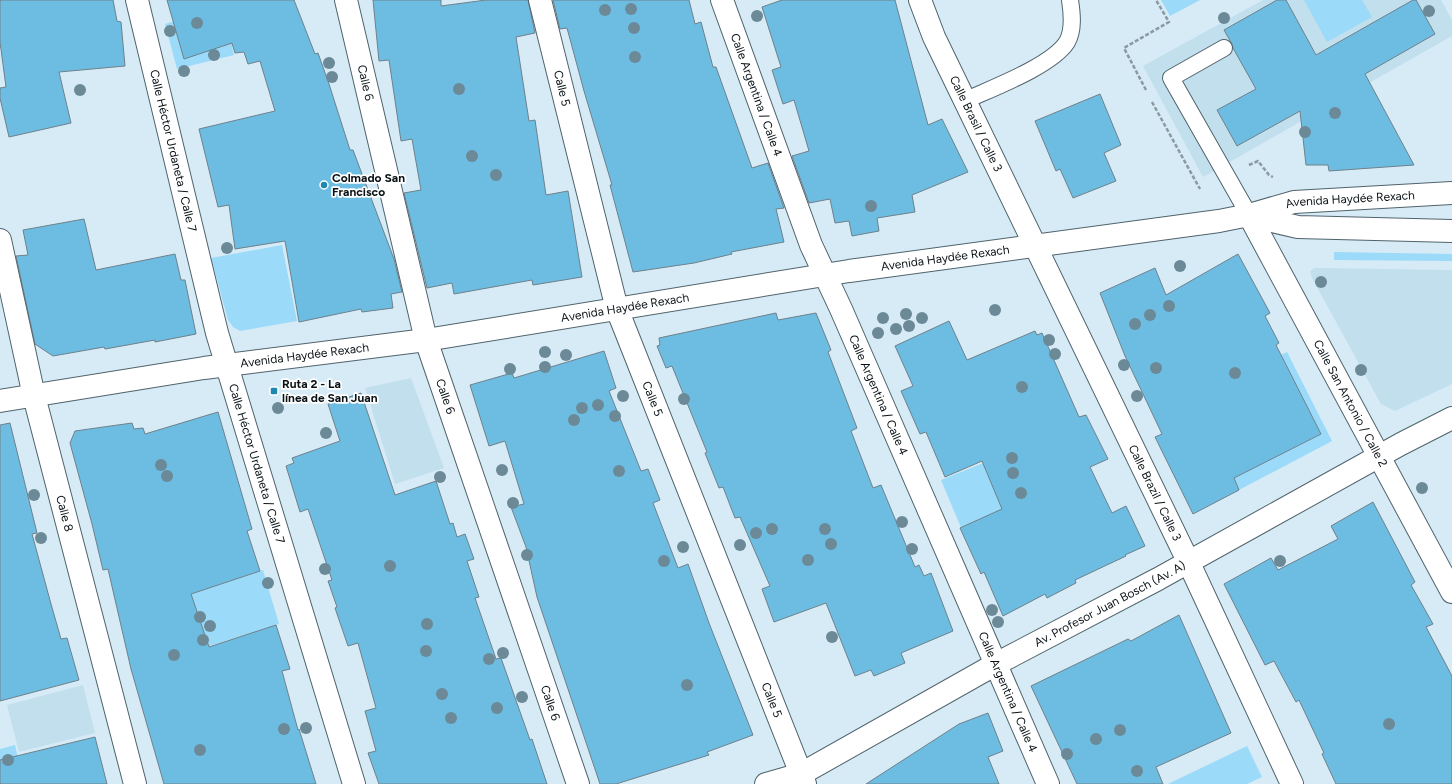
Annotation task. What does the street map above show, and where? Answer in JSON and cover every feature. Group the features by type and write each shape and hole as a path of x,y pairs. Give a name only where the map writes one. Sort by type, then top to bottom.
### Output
{"street":[{"name":"Calle Héctor Urdaneta / Calle 7","path":"137,0 217,332 354,784"},
{"name":"Calle 6","path":"346,0 426,340 578,784"},
{"name":"Calle 5","path":"540,0 617,309 803,779"},
{"name":"Calle Argentina / Calle 4","path":"722,0 811,245 844,316 1048,784"},
{"name":"Calle Brasil / Calle 3","path":"920,0 934,37 1035,246"},
{"name":"Avenida Haydée Rexach","path":"0,401 228,365 426,340 825,275 1219,221 1249,215 1294,202 1452,193"},
{"name":"Avenida Haydée Rexach","path":"1249,215 1298,227 1452,231"},
{"name":"Calle San Antonio / Calle 2","path":"1249,215 1452,592"},
{"name":"Calle 8","path":"0,240 34,396 135,784"},
{"name":"Calle Brazil / Calle 3","path":"1035,246 1188,561 1292,784"},
{"name":"Av. Profesor Juan Bosch (Av. A)","path":"766,784 803,779 996,664 1158,579 1401,444 1452,418"}],"lane":[{"path":"964,101 1022,75 1058,52 1067,41 1073,20 1070,0"},
{"path":"1224,48 1171,78 1249,215"}],"path":[{"path":"1245,167 1258,161 1269,175 1276,179"}],"shaded area":[{"path":"1161,0 1200,0 1170,16"},
{"path":"1263,0 1441,0 1452,20 1452,36 1203,177 1143,66"},
{"path":"1304,0 1362,0 1372,17 1327,42"},
{"path":"227,6 234,45 232,47 234,55 177,69 165,24"},
{"path":"282,245 297,321 240,331 233,327 228,320 211,258"},
{"path":"1334,252 1452,254 1452,261 1334,260"},
{"path":"1315,268 1452,270 1452,384 1395,411 1381,404 1312,278 1310,271"},
{"path":"1287,352 1332,441 1239,490 1217,444 1254,425 1272,459 1321,434 1281,355"},
{"path":"411,378 444,468 395,484 365,388"},
{"path":"1013,451 1033,497 962,530 941,480"},
{"path":"263,570 279,624 206,647 191,594"},
{"path":"83,685 95,733 19,752 7,705"},
{"path":"15,745 24,784 0,784 0,749"},
{"path":"1247,746 1262,777 1247,784 1168,784"}],"building":[{"path":"0,0 113,0 117,21 121,22 125,66 59,72 71,123 9,137 0,98 0,88 6,87 0,42"},
{"path":"167,0 294,0 315,54 318,53 350,150 353,150 394,259 402,292 391,294 393,308 362,312 361,309 299,322 285,241 235,249 229,205 218,207 199,129 275,111 260,61 248,64 244,52 235,53 232,43 184,59"},
{"path":"373,0 441,0 441,6 486,0 528,0 535,33 516,37 529,121 535,120 546,195 568,191 582,277 533,285 532,280 454,294 452,283 427,288 404,193 421,190 412,139 401,141 389,60 379,61"},
{"path":"553,0 689,0 695,24 701,22 713,67 716,67 752,168 768,163 784,208 776,209 784,242 731,252 732,254 694,263 633,272 610,185 612,185 567,28 560,29"},
{"path":"782,0 895,0 928,125 942,119 968,172 912,195 915,212 877,218 879,231 852,236 849,221 835,223 830,199 809,203 792,156 809,151 794,100 783,104 772,70 781,67 762,7"},
{"path":"1277,0 1286,0 1316,55 1413,0 1416,0 1435,34 1365,74 1414,165 1329,171 1328,165 1306,165 1300,111 1237,146 1217,110 1256,89 1224,30"},
{"path":"1100,94 1121,145 1104,153 1116,181 1073,198 1060,169 1056,171 1035,121"},
{"path":"84,219 96,270 175,254 181,280 185,280 196,334 155,342 155,340 53,356 35,344 16,256 28,255 23,230"},
{"path":"1238,254 1270,313 1265,316 1279,343 1276,345 1321,434 1234,478 1239,490 1193,514 1155,437 1162,434 1125,356 1100,293 1155,268 1166,295"},
{"path":"776,313 778,320 816,313 831,350 828,352 857,428 851,431 873,488 881,485 915,567 919,565 924,576 931,573 953,631 901,653 905,663 874,676 871,670 855,676 826,603 774,622 762,589 770,586 740,517 735,518 723,487 719,488 705,453 707,452 672,366 666,368 657,346 660,345 659,338"},
{"path":"949,321 967,360 1035,331 1037,335 1042,333 1079,417 1086,415 1108,459 1090,467 1112,513 1126,506 1145,546 1075,580 1076,583 1047,598 1045,594 1003,616 984,572 981,574 960,528 1002,509 982,461 945,477 926,432 920,434 901,391 913,386 895,346"},
{"path":"604,351 616,388 609,391 641,471 648,469 660,500 653,503 678,568 688,564 709,623 753,735 707,752 709,755 616,784 600,784 537,597 526,547 511,507 524,504 505,441 489,446 470,385 512,373 514,378"},
{"path":"361,393 395,495 436,481 450,524 453,523 457,537 465,534 474,559 467,561 479,597 475,598 496,659 501,658 530,740 532,739 547,784 379,784 368,753 376,751 365,711 376,708 358,643 348,646 335,608 337,607 328,581 332,580 308,509 300,512 286,466 294,463 292,458 340,441 328,404"},
{"path":"218,412 252,529 247,531 260,571 191,594 209,647 276,625 290,669 282,671 298,730 299,729 316,784 164,784 131,669 108,569 103,570 70,443 75,431 132,423 134,429 143,428 145,434"},
{"path":"10,423 37,533 32,534 61,639 67,638 79,680 0,701 0,425"},
{"path":"1373,502 1415,582 1411,585 1433,624 1426,627 1452,676 1452,784 1336,784 1322,754 1324,753 1299,700 1296,702 1274,661 1265,665 1224,584 1271,558 1278,570 1338,539 1331,526"},
{"path":"1179,615 1231,733 1156,767 1163,784 1077,784 1031,686 1128,639 1131,641"},
{"path":"988,713 1003,751 988,757 999,784 866,784 959,724"},
{"path":"95,737 107,784 0,784 0,760"}],"place":[{"name":"Colmado San Francisco","path":"324,185"},
{"name":"Ruta 2 - La línea de San Juan","path":"274,391"}]}
